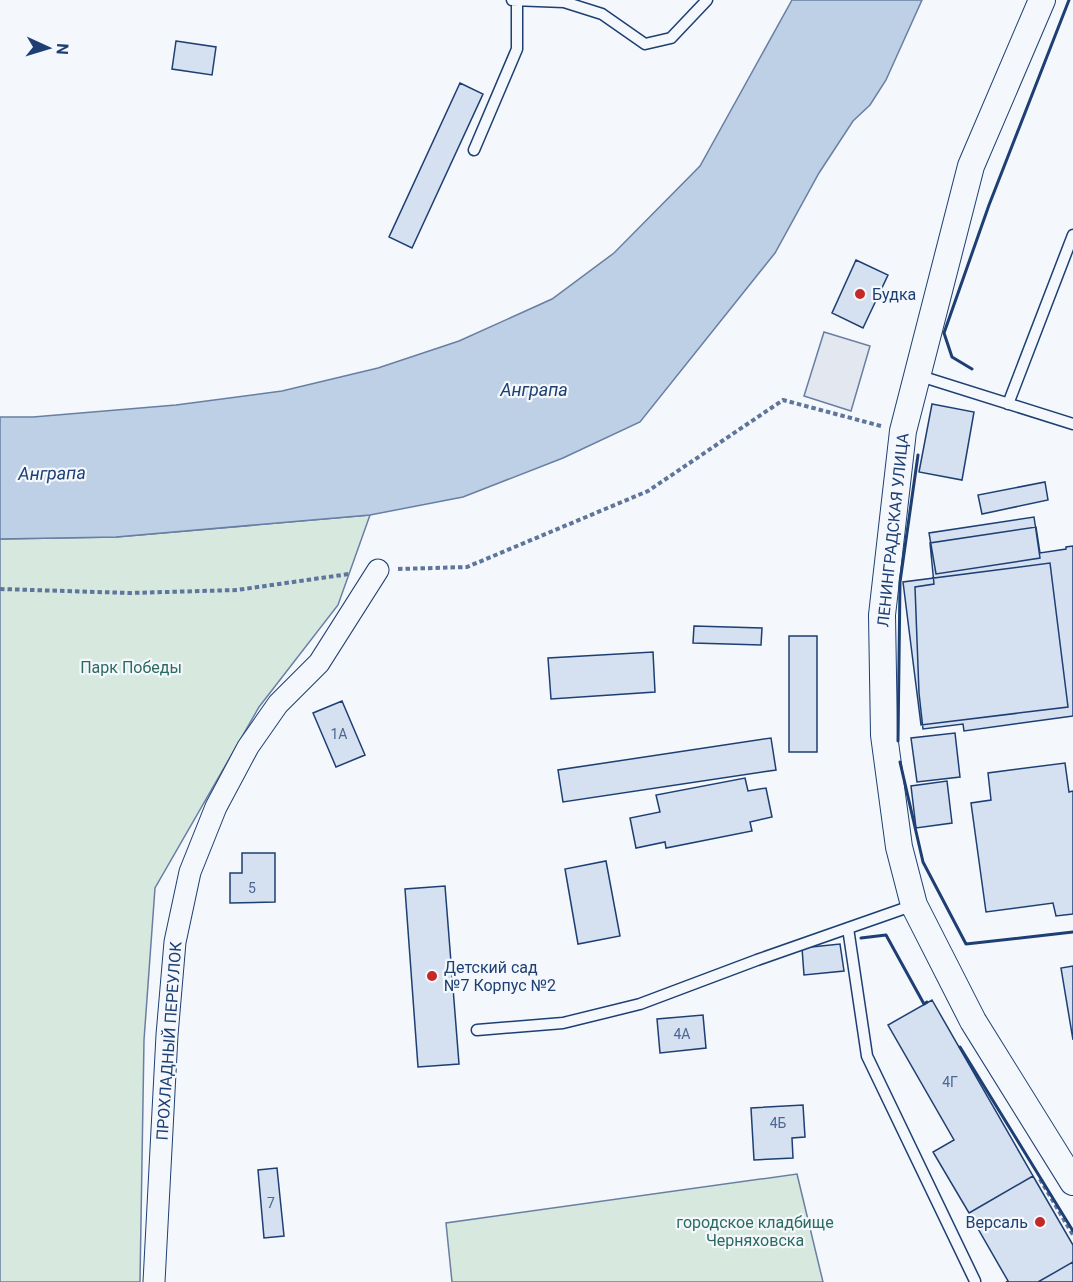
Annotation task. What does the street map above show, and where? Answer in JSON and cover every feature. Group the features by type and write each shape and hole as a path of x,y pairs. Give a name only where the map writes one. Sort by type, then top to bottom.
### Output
{"street":[{"name":"ЛЕНИНГРАДСКАЯ УЛИЦА","path":"1042,0 971,166 903,431 882,615 884,735 899,847 914,905 973,1021 1073,1182"},
{"name":"ПРОХЛАДНЫЙ ПЕРЕУЛОК","path":"154,1282 167,1035 175,942 190,872 216,807 248,747 278,704 319,663 378,570"}],"lane":[{"path":"512,0 564,2 602,14 645,44 671,38 707,0"},
{"path":"474,150 517,49 517,0"},
{"path":"1008,404 1073,235"},
{"path":"917,375 1073,424"},
{"path":"477,1030 563,1023 640,1004 914,905"},
{"path":"848,928 867,1056 975,1281"}],"path":[{"path":"0,589 130,592 237,590 378,570 467,567 648,491 783,400 884,427"}],"green space":[{"name":"Парк Победы","path":"370,515 338,605 259,707 155,888 144,1040 140,1282 0,1282 0,539 116,537"},
{"name":"городское кладбище Черняховска","path":"797,1174 823,1282 452,1282 446,1223"}],"shaded area":[{"path":"824,332 870,346 851,411 804,396"}],"water":[{"name":"Анграпа","path":"792,0 922,0 886,80 870,105 853,121 819,173 775,253 640,422 563,458 463,497 370,515 116,537 0,539 0,417 33,417 176,405 282,391 378,368 459,341 552,299 614,253 700,166"}],"building":[{"path":"176,41 216,47 212,75 172,69"},
{"path":"460,83 483,94 412,248 389,237"},
{"name":"Будка","path":"856,260 888,275 863,328 832,313"},
{"path":"932,404 974,412 962,480 919,472"},
{"path":"1045,482 1048,500 982,514 978,495"},
{"path":"1034,517 1040,558 936,574 929,533"},
{"path":"1036,527 1040,553 1073,546 1073,716 964,731 963,724 923,729 919,693 915,587 934,584 930,543"},
{"path":"1050,563 1068,707 921,725 903,582"},
{"path":"694,626 762,628 761,645 693,643"},
{"path":"789,636 817,636 817,752 789,752"},
{"path":"653,652 655,692 551,699 548,658"},
{"path":"342,701 365,755 336,767 313,713"},
{"path":"955,733 960,777 917,782 911,738"},
{"path":"771,738 776,770 563,802 558,770"},
{"path":"1065,763 1069,792 1073,791 1073,914 1056,916 1053,903 986,912 971,803 991,800 988,773"},
{"path":"745,778 748,791 766,788 772,817 750,822 752,831 666,848 665,842 636,848 630,818 660,812 656,795"},
{"path":"947,781 952,823 916,828 911,786"},
{"path":"242,853 275,853 275,902 230,903 230,873 242,873"},
{"path":"606,861 620,936 578,944 565,869"},
{"name":"Детский сад №7 Корпус №2","path":"445,886 459,1064 418,1067 405,889"},
{"path":"840,944 844,971 804,975 802,948"},
{"path":"1073,966 1073,1040 1061,968"},
{"path":"932,1000 1033,1176 969,1213 933,1152 954,1140 888,1025"},
{"path":"703,1015 706,1048 660,1053 657,1019"},
{"path":"803,1105 805,1137 792,1138 793,1158 754,1160 751,1108"},
{"path":"277,1168 284,1236 264,1238 258,1170"},
{"path":"1033,1176 1073,1245 1073,1262 1038,1282 1006,1282 1008,1281 969,1213"},
{"path":"1073,1262 1073,1282 1038,1282"}],"wall":[{"path":"972,369 952,357 944,333 989,205 1069,0"},
{"path":"898,741 900,582 918,455"},
{"path":"900,762 923,862 966,944 1073,932"},
{"path":"861,938 886,935 924,1004 927,1002"},
{"path":"960,1047 1073,1231"}],"place":[{"name":"Будка","path":"860,294"},
{"name":"Детский сад №7 Корпус №2","path":"432,976"},
{"name":"Версаль","path":"1040,1222"}]}
